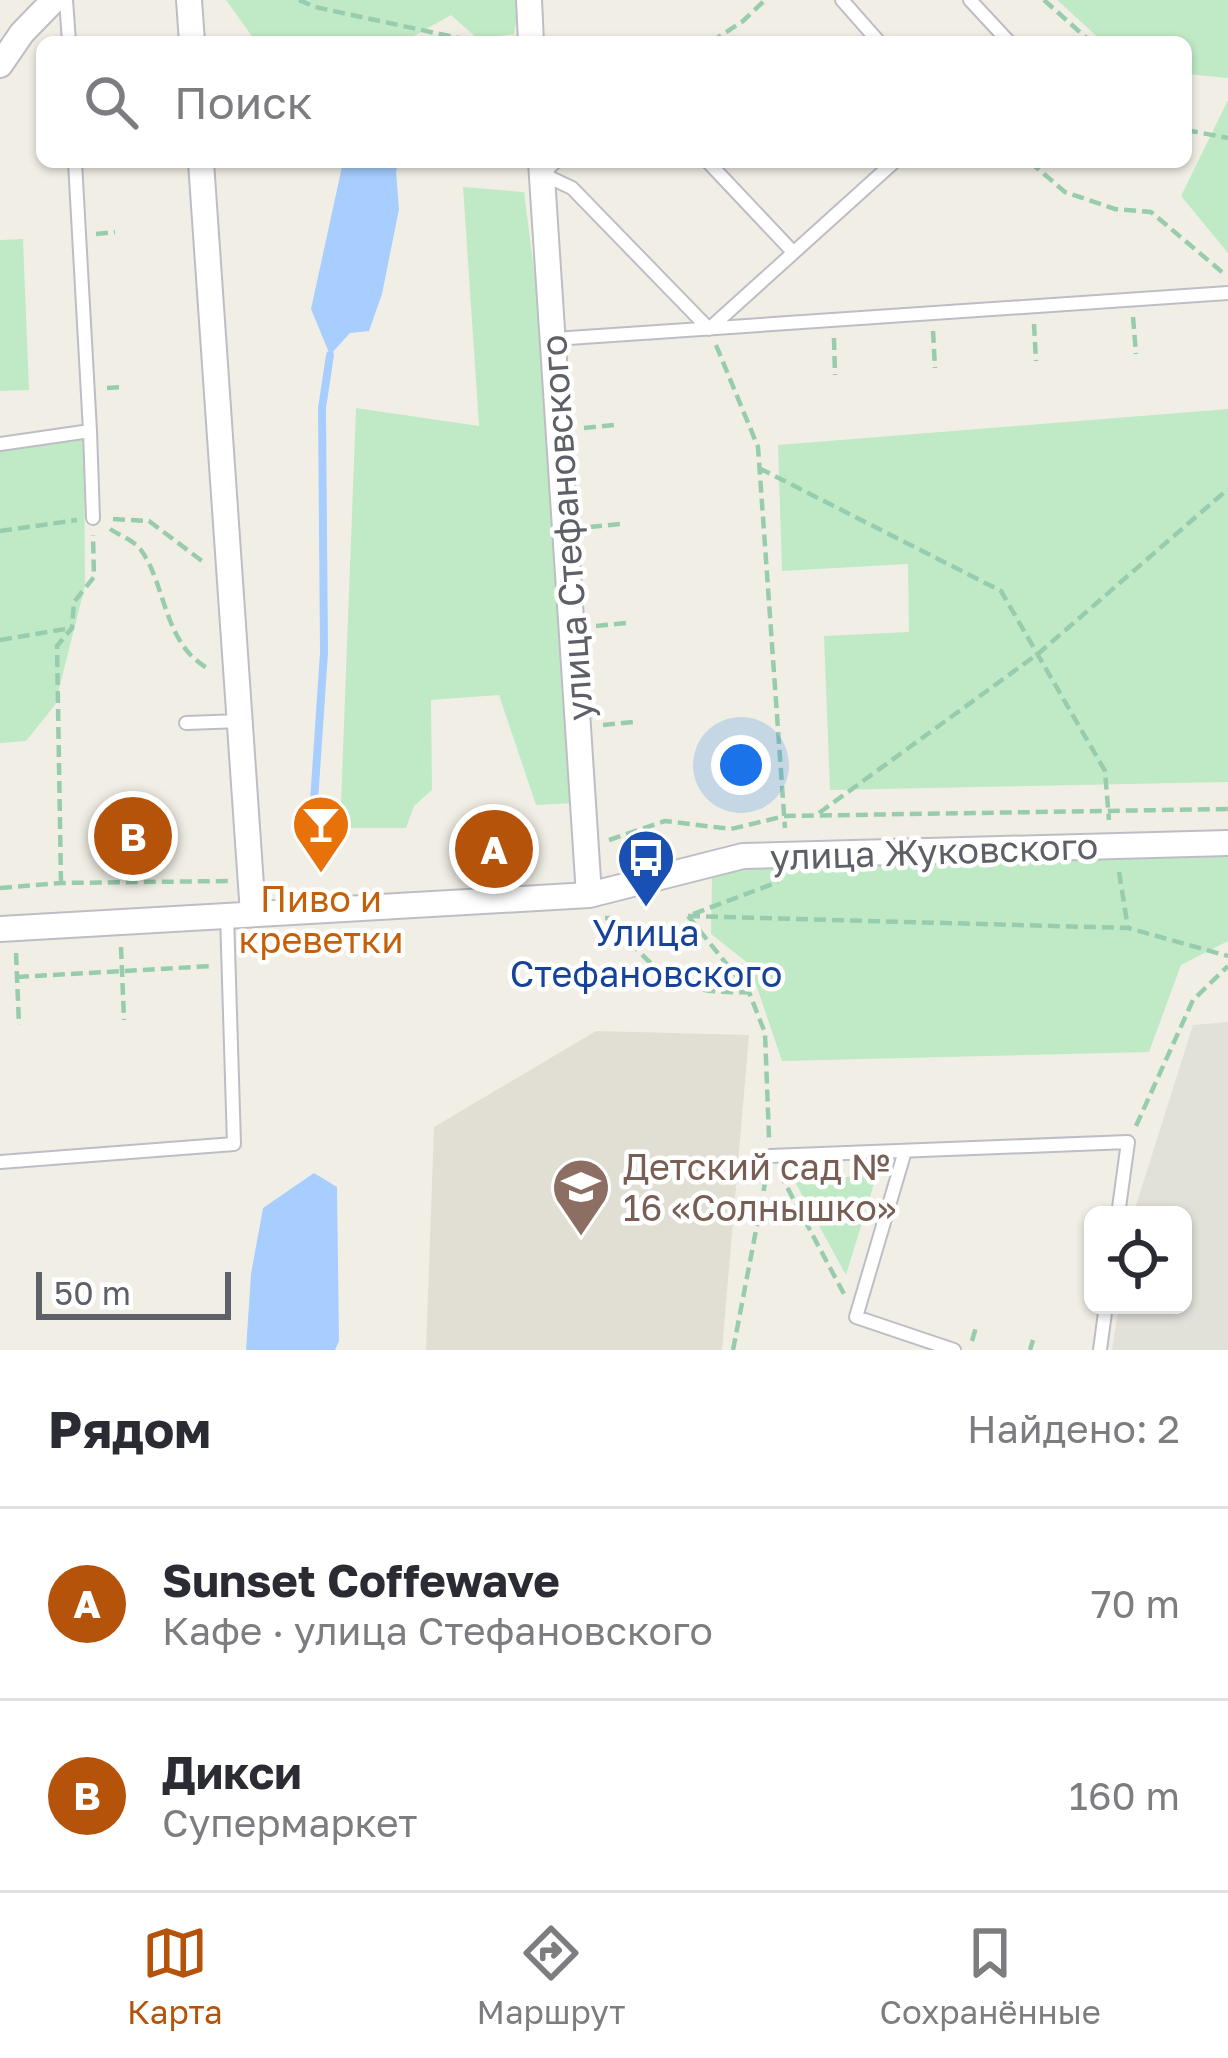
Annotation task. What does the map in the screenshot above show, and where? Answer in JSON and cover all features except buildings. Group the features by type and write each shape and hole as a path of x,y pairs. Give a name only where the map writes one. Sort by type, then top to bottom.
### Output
{"street":[{"path":"0,65 54,0"},
{"path":"189,0 192,36"},
{"path":"529,0 531,36"},
{"path":"201,168 254,914"},
{"name":"улица Стефановского","path":"546,168 590,895"},
{"name":"улица Жуковского","path":"8,939 227,915 590,895 743,856 1228,843"}],"lane":[{"path":"66,0 68,36"},
{"path":"842,0 874,36"},
{"path":"970,0 1003,36"},
{"path":"75,168 93,518"},
{"path":"548,168 709,329"},
{"path":"714,168 793,252"},
{"path":"709,329 887,168"},
{"path":"554,339 1228,292"},
{"path":"0,444 90,431"},
{"path":"186,723 241,721"},
{"path":"0,1162 234,1144 227,915"},
{"path":"770,1156 1128,1142 1119,1206"},
{"path":"905,1151 856,1318 954,1350"},
{"path":"1100,1350 1105,1314"}],"path":[{"path":"299,0 315,8 448,36"},
{"path":"720,36 765,0"},
{"path":"1044,0 1083,36"},
{"path":"1192,131 1228,138"},
{"path":"1037,168 1065,192 1115,209 1151,212 1228,277"},
{"path":"88,235 115,232"},
{"path":"1131,299 1136,354"},
{"path":"1033,306 1036,361"},
{"path":"932,314 935,368"},
{"path":"834,320 835,375"},
{"path":"709,329 758,447 786,837"},
{"path":"98,389 125,386"},
{"path":"560,430 614,425"},
{"path":"759,468 1001,591 1105,770 1128,928"},
{"path":"816,815 1039,653 1228,489"},
{"path":"62,883 57,646 72,628 74,602 94,577 93,518"},
{"path":"93,518 140,548 174,631 202,666 238,683"},
{"path":"0,531 93,518 148,521 231,584"},
{"path":"566,529 620,524"},
{"path":"573,628 627,623"},
{"path":"0,640 72,628"},
{"path":"579,728 633,722"},
{"path":"587,847 665,821 731,829 785,816 1228,809"},
{"path":"688,916 787,878"},
{"path":"688,916 1128,928 1228,956"},
{"path":"688,916 749,992 765,1034 770,1156 733,1350"},
{"path":"611,918 640,954 669,977 704,994 749,992"},
{"path":"8,939 17,977 19,1025"},
{"path":"121,941 124,1020"},
{"path":"17,977 229,965"},
{"path":"1128,1142 1193,1000 1228,966"},
{"path":"770,1156 856,1318"},
{"path":"969,1350 977,1324"},
{"path":"1030,1350 1033,1340"}],"shaded area":[{"path":"1228,1022 1228,1350 1112,1350 1118,1314 1192,1314 1192,1206 1136,1206 1193,1025"},
{"name":"Детский сад № 16 «Солнышко»","path":"596,1031 749,1035 722,1350 426,1350 434,1127"}],"green space":[{"path":"226,0 520,0 514,34 500,36 475,36 451,15 414,36 252,36"},
{"path":"1057,0 1228,0 1228,78 1192,75 1192,36 1096,36"},
{"path":"1228,100 1228,253 1181,196"},
{"path":"463,187 524,192 546,364 575,803 536,805 499,695 431,700 432,790 414,806 406,828 340,828 356,408 479,426"},
{"path":"23,239 29,390 0,391 0,240"},
{"path":"1228,409 1228,782 830,790 824,636 909,632 908,564 782,571 778,445"},
{"path":"84,439 85,586 55,705 26,741 0,743 0,449"},
{"path":"1228,851 1228,941 1181,965 1149,1052 782,1061 749,964 711,934 712,873 743,863"},
{"path":"877,1174 846,1275 795,1182"}],"water":[{"path":"342,168 397,168 399,209 382,294 369,331 350,333 330,355 311,309"},
{"path":"314,1173 337,1187 339,1341 335,1350 246,1350 251,1274 263,1208"}],"waterway":[{"path":"314,801 324,653 322,408 330,355"}],"place":[{"name":"Дикси","path":"133,836"},
{"name":"Sunset Coffewave","path":"494,849"},
{"name":"Пиво и креветки","path":"321,875"},
{"name":"Улица Стефановского","path":"646,909"},
{"name":"Детский сад № 16 «Солнышко»","path":"581,1238"}]}
